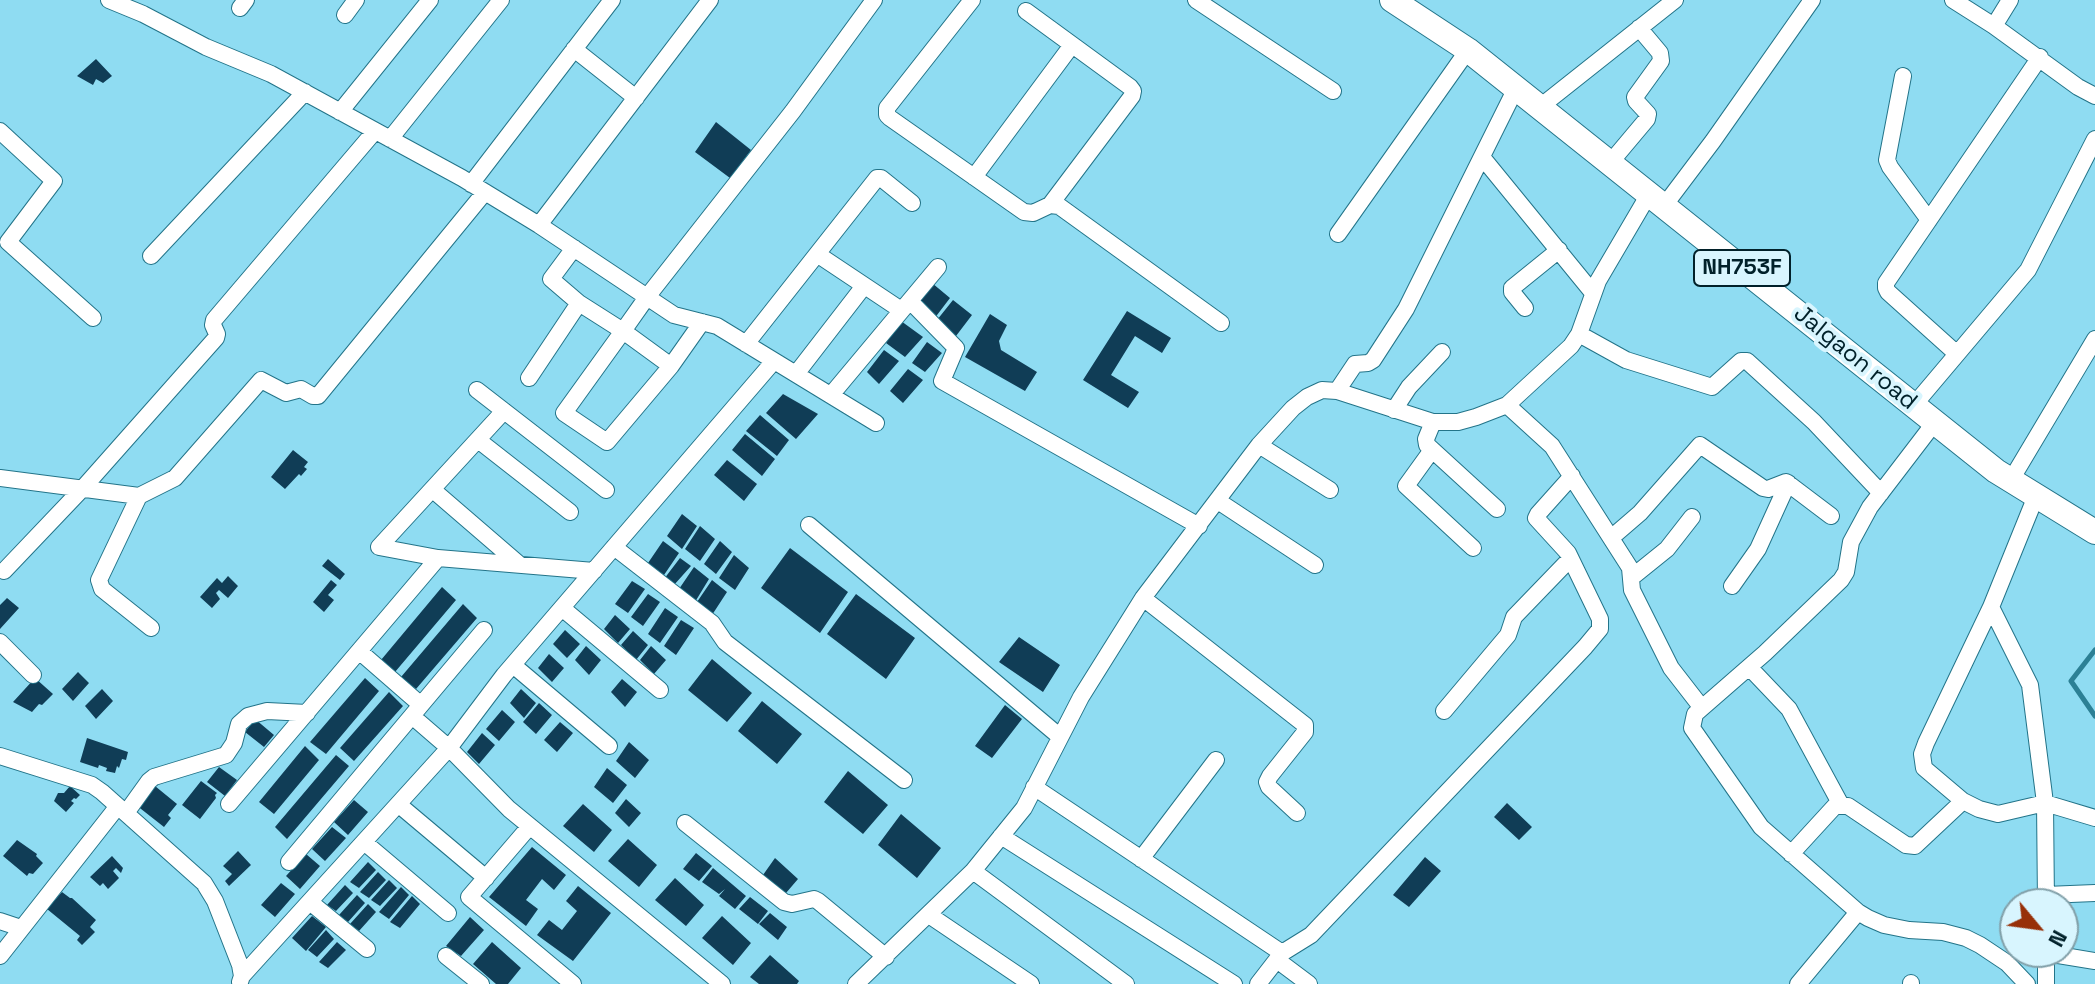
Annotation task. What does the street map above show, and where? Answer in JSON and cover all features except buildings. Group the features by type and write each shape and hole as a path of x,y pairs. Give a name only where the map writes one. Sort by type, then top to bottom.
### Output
{"highway":[{"name":"Jalgaon road","path":"1392,0 1468,50 1996,471 2095,532"}],"street":[{"path":"109,0 305,92 478,188 674,315 717,326 876,423"},
{"path":"345,15 356,0"},
{"path":"340,112 430,0"},
{"path":"4,571 83,488 216,338 214,320 501,0"},
{"path":"0,478 139,496 175,478 261,380 286,393 301,389 318,396 478,188 574,49 612,0"},
{"path":"539,225 710,0"},
{"path":"702,322 671,366 607,442 564,413 647,297 793,111 874,0"},
{"path":"972,0 887,108 887,115 1024,212 1033,213 1050,205 1133,91 1026,11"},
{"path":"1196,0 1333,91"},
{"path":"1540,107 1675,0"},
{"path":"856,984 973,871 1024,808 1081,697 1143,598 1259,445 1293,408 1322,390 1337,391 1433,422 1458,422 1507,405 1571,346 1579,334 1598,281 1657,200 1713,141 1812,0"},
{"path":"1953,0 2095,96"},
{"path":"1994,26 2010,0"},
{"path":"1610,163 1647,119 1648,114 1635,97 1661,61 1660,53 1639,28"},
{"path":"974,177 1072,45"},
{"path":"574,49 636,98"},
{"path":"1338,234 1468,50"},
{"path":"1957,354 1886,288 1886,283 2040,57"},
{"path":"1903,76 1887,160 1929,220"},
{"path":"1337,391 1355,364 1373,360 1406,309 1516,88"},
{"path":"151,256 305,92"},
{"path":"0,131 54,181 3,243 93,318"},
{"path":"1914,405 2028,270 2095,139"},
{"path":"1482,157 1593,293"},
{"path":"746,344 877,178 912,203"},
{"path":"1050,205 1059,206 1221,323"},
{"path":"574,248 551,279 579,303 671,366"},
{"path":"1525,308 1512,288 1559,250"},
{"path":"817,254 864,286 906,306 956,348 942,381 1199,526"},
{"path":"831,395 938,267"},
{"path":"796,374 864,286"},
{"path":"529,378 579,303"},
{"path":"1579,334 1626,360 1712,387 1744,360 1810,418 1881,493"},
{"path":"2011,480 2095,339"},
{"path":"1394,410 1409,387 1442,352"},
{"path":"241,980 449,748 513,665 774,361"},
{"path":"477,390 606,490"},
{"path":"1507,405 1552,446 1572,476 1630,568 1632,590 1671,668 1702,708"},
{"path":"504,411 379,547 438,558 594,571"},
{"path":"1433,422 1426,442 1497,509"},
{"path":"1935,422 1870,507 1851,542 1846,572 1841,580 1695,714 1692,728 1757,822 1858,912 1884,925 1966,938 2007,963 2027,984"},
{"path":"478,440 570,512"},
{"path":"1259,445 1330,490"},
{"path":"1611,538 1640,513 1700,445 1763,488 1788,483 1831,516"},
{"path":"1432,450 1406,486 1473,548"},
{"path":"1258,984 1280,956 1311,935 1600,629 1600,619 1566,549 1536,518 1572,476"},
{"path":"1732,586 1758,549 1788,483"},
{"path":"433,490 520,565"},
{"path":"139,496 99,580 102,589 151,628"},
{"path":"2036,496 1991,607 1922,754 1924,768 1963,801 1979,809 1998,814 2045,803 2095,818"},
{"path":"1218,501 1315,565"},
{"path":"1631,578 1667,549 1692,517"},
{"path":"809,525 1059,736"},
{"path":"614,547 712,623 725,642 904,780"},
{"path":"229,804 438,558"},
{"path":"1444,711 1508,635 1514,617 1570,559"},
{"path":"1143,598 1305,725 1305,732 1267,782 1297,813"},
{"path":"1991,607 2030,685 2045,803 2046,888"},
{"path":"562,608 660,690"},
{"path":"289,862 484,630"},
{"path":"0,642 33,675"},
{"path":"359,651 509,809 722,984"},
{"path":"513,665 609,746"},
{"path":"1749,667 1789,709 1841,805"},
{"path":"0,956 122,810 154,777 226,755 231,750 239,724 248,716 267,711 307,713"},
{"path":"0,756 83,781 102,792 204,883 240,965 241,980"},
{"path":"1141,859 1216,760"},
{"path":"1034,787 1280,956 1309,984"},
{"path":"1791,854 1835,806 1848,806 1906,845 1915,846 1963,801"},
{"path":"398,804 486,878"},
{"path":"685,823 784,902 818,901 886,957"},
{"path":"530,826 469,897 573,984"},
{"path":"1001,836 1234,984"},
{"path":"364,842 448,913"},
{"path":"973,871 1126,984"},
{"path":"310,902 367,949"},
{"path":"1798,984 1858,912"},
{"path":"929,915 1031,984"},
{"path":"0,921 21,928"},
{"path":"446,956 481,984"}],"waterway":[{"path":"2095,650 2071,681 2095,716"}]}
